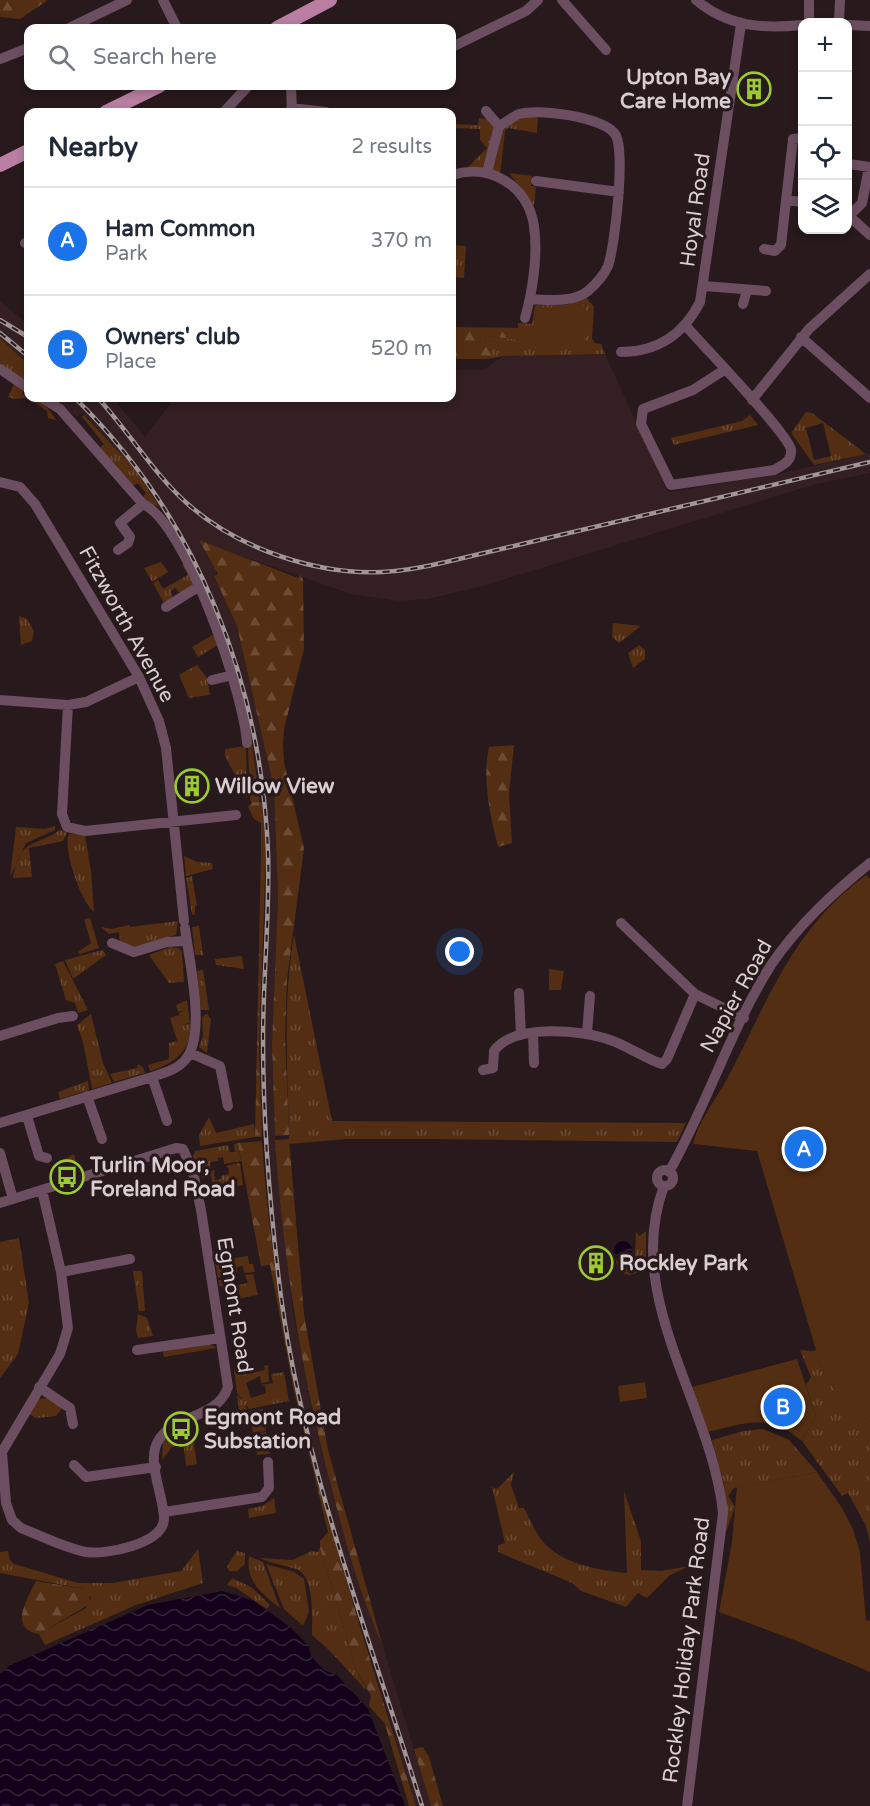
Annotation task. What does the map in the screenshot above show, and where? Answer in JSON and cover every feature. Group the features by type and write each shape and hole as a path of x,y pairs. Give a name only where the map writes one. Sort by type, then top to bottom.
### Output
{"main road":[{"path":"285,24 330,0"},
{"path":"114,108 151,90"},
{"path":"0,165 24,153"}],"street":[{"path":"86,24 127,0"},
{"path":"163,0 175,24"},
{"path":"456,45 526,11 538,0"},
{"path":"562,0 606,49"},
{"path":"696,0 711,12 741,24 773,28 798,25"},
{"path":"808,18 809,0"},
{"path":"839,18 840,0"},
{"name":"Hoyal Road","path":"621,352 652,348 686,326 700,302 741,24"},
{"path":"852,25 870,26"},
{"path":"0,59 24,50"},
{"path":"228,108 244,90"},
{"path":"291,90 292,108"},
{"path":"486,111 499,126"},
{"path":"487,172 499,126 520,114 590,118 606,125 616,135 620,153 619,192 611,254 607,267 597,283 586,292 571,299 530,299"},
{"path":"764,249 775,250 781,245 793,139 798,138"},
{"path":"852,164 869,167 862,203 852,212"},
{"path":"456,174 464,171 487,172 507,180 524,201 532,217 535,236 530,299 525,318"},
{"path":"536,181 619,192"},
{"path":"786,200 798,202"},
{"path":"852,219 870,235"},
{"path":"752,400 801,337 868,280"},
{"path":"704,286 766,291"},
{"path":"743,304 747,290"},
{"path":"686,326 791,447 787,463 774,470 671,485 641,424 643,409 693,390 724,370"},
{"path":"801,337 870,398"},
{"path":"0,369 24,385"},
{"path":"49,402 60,409 143,504 155,509 215,622 233,675 246,724 247,743"},
{"name":"Fitzworth Avenue","path":"0,482 21,487 35,504 139,677 159,721 166,748 172,822 196,1023 195,1039 190,1053"},
{"path":"118,550 128,543 130,537 120,523 143,504"},
{"path":"166,607 198,587"},
{"path":"212,680 233,675"},
{"path":"0,700 68,705 99,698 139,677"},
{"path":"68,705 62,814 65,825 80,831 236,815"},
{"name":"Napier Road","path":"664,1186 672,1181 669,1172 689,1137 718,1068 771,966 828,897 870,863"},
{"path":"621,922 695,994 744,1018"},
{"path":"112,943 134,952 167,942 186,941"},
{"path":"519,993 521,1035"},
{"path":"483,1070 493,1068 494,1051 498,1045 521,1035 533,1033 587,1033 612,1040 662,1064 667,1059 695,994"},
{"path":"587,1033 590,996"},
{"path":"0,1036 58,1018 73,1016"},
{"path":"533,1033 534,1063"},
{"path":"0,1123 152,1077 179,1066 190,1053 219,1066 228,1106"},
{"path":"152,1077 167,1121"},
{"path":"87,1096 102,1139"},
{"path":"27,1116 39,1159"},
{"name":"Egmont Road","path":"42,1190 176,1148 183,1149 193,1172 201,1210 219,1338 229,1381 224,1398 213,1407 161,1435 155,1448 164,1512"},
{"path":"0,1153 13,1199"},
{"name":"Rockley Holiday Park Road","path":"664,1186 656,1208 653,1273 664,1322 720,1483 723,1513 687,1806"},
{"path":"0,1203 42,1190 62,1272 67,1333 60,1354 2,1452 6,1503 15,1524 82,1551 99,1552 153,1538 163,1525 164,1512 262,1497 269,1488 264,1465"},
{"path":"62,1272 130,1259"},
{"path":"138,1350 219,1338"},
{"path":"39,1387 70,1408 73,1424"},
{"path":"74,1465 86,1477 156,1467"}],"shaded area":[{"path":"0,301 24,321 24,360 0,338"},
{"path":"605,354 668,492 773,475 870,453 870,473 813,485 483,586 428,599 398,601 351,594 230,552 214,576 237,626 274,788 278,897 272,1044 275,1136 293,1311 314,1419 342,1529 371,1619 383,1647 431,1806 416,1806 327,1514 301,1413 279,1299 260,1104 266,853 263,807 252,745 182,544 154,497 115,447 82,413 77,417 60,404 62,402 116,402 145,437 172,402 456,402 456,370 483,370 503,356"}],"green space":[{"path":"0,0 48,0 20,19 0,17"},
{"path":"520,114 538,114 537,133 508,128 505,131 500,176 464,171 487,148 480,140 480,129 456,128 456,124 478,125 479,118 493,120 499,126"},
{"path":"509,173 532,176 531,186 536,187 534,206"},
{"path":"456,245 466,246 464,278 456,277"},
{"path":"586,297 594,307 592,339 595,343 601,344 605,354 503,356 488,359 491,356 485,343 486,336 521,340 526,336 523,328 518,328 518,323 532,324 535,305 566,305"},
{"path":"585,305 584,345 530,346 536,307 563,308"},
{"path":"456,327 523,328 527,336 521,340 486,336 485,342 490,348 491,356 488,359 456,359"},
{"path":"0,338 24,360 24,369 0,354"},
{"path":"0,354 24,368 24,378 22,379 0,365"},
{"path":"14,384 23,391 22,396 24,394 24,398 8,397"},
{"path":"34,402 41,402 56,420 48,418 47,411"},
{"path":"806,412 812,413 866,454 814,465 791,433","holes":["823,423 831,456 814,460 806,428"]},
{"path":"84,415 133,467 160,507 148,503 143,497 146,493 138,483 132,486 100,448 104,444 82,417"},
{"path":"750,415 758,425 674,445 671,438 742,421"},
{"path":"199,540 298,578 300,575 303,579 304,649 284,729 283,745 284,762 304,848 287,980 285,1036 289,1135 275,1136 272,1044 278,897 274,788 237,626 214,576 218,574"},
{"path":"161,562 168,572 152,582 144,568"},
{"path":"184,564 194,584 180,593 175,588 171,591 173,598 165,605 153,583 158,580 163,589 188,575 182,565"},
{"path":"19,616 27,619 34,631 32,641 21,645"},
{"path":"613,623 641,626 619,643 612,637"},
{"path":"214,634 218,645 198,657 192,647"},
{"path":"639,645 645,650 645,659 633,668 628,653"},
{"path":"197,665 207,678 210,695 189,698 179,675"},
{"path":"248,745 252,745 260,801 253,805 250,800"},
{"path":"514,745 509,793 512,843 498,847 488,797 487,759 489,747"},
{"path":"246,746 247,798 225,756 225,749"},
{"path":"253,802 262,802 266,853 259,1047 262,1137 255,1137 261,823 254,819 248,807"},
{"path":"55,826 55,830 26,843 10,877 16,827 45,829"},
{"path":"60,830 67,833 63,841 29,848 32,877 13,878 16,865 24,850 29,845"},
{"path":"69,834 85,835 94,912 84,899 74,876 68,851"},
{"path":"184,856 197,862 212,863 213,869 186,876"},
{"path":"866,875 870,878 870,1421 860,1415 836,1391 813,1351 816,1350 757,1151 693,1144 703,1119 727,1079 769,994 800,943 840,896"},
{"path":"192,876 197,906 195,906 195,914 192,915 186,878"},
{"path":"90,918 99,948 80,954 78,952 91,943 84,919"},
{"path":"178,921 176,935 133,947 120,941 119,932 109,934 101,927 112,929 129,925 130,927"},
{"path":"199,926 203,955 195,955 192,927"},
{"path":"294,935 332,1121 686,1123 677,1142 347,1139 289,1144 287,1014"},
{"path":"170,947 179,948 182,952 184,982 169,983 149,955"},
{"path":"103,950 106,955 73,979 65,960"},
{"path":"242,956 244,969 216,965 215,959"},
{"path":"63,961 88,1010 78,1013 75,1003 66,1000 55,964"},
{"path":"549,969 564,971 561,990 549,990"},
{"path":"203,970 209,1010 201,1010 197,971"},
{"path":"187,1000 190,1023 182,1025 190,1024 190,1033 185,1049 174,1060 150,1071 148,1065 169,1059 169,1043 177,1041 179,1047 170,1018 179,1015 180,1018 179,1013 186,1010 178,1012 176,1005"},
{"path":"91,1014 103,1063 112,1083 92,1089 83,1042 77,1025"},
{"path":"207,1014 211,1019 207,1053 199,1047 203,1036 202,1017"},
{"path":"138,1064 143,1067 145,1073 114,1082 110,1074 137,1068"},
{"path":"88,1081 89,1090 60,1099 58,1092"},
{"path":"209,1117 216,1133 254,1124 255,1137 200,1146 199,1135"},
{"path":"289,1139 304,1314 328,1450 383,1647 360,1588 342,1527 320,1443 302,1358 288,1271 275,1140"},
{"path":"262,1141 270,1227 282,1312 318,1478 365,1642 416,1806 409,1806 385,1724 369,1706 371,1696 356,1669 320,1548 320,1541 328,1532 294,1391 270,1265 261,1266 238,1143"},
{"path":"238,1143 241,1161 224,1164 223,1157 218,1158 218,1161 210,1162 211,1169 199,1170 193,1156 195,1151 228,1145 230,1152 235,1152 234,1144"},
{"path":"74,1154 78,1171 66,1175 61,1161"},
{"path":"240,1163 243,1185 214,1192 211,1176 203,1178 200,1172 214,1170 215,1180 221,1179 221,1176 229,1174 228,1167 225,1166"},
{"path":"636,1231 639,1236 646,1231 646,1270 630,1275 618,1272 616,1260 623,1264 635,1256"},
{"path":"19,1238 29,1303 18,1354 0,1378 0,1242"},
{"path":"248,1256 249,1264 253,1264 255,1272 244,1273 243,1266 237,1267 237,1272 218,1278 215,1261"},
{"path":"133,1271 142,1271 145,1311 139,1311"},
{"path":"253,1274 258,1295 231,1300 229,1287 219,1286 219,1280 232,1278 234,1289 239,1288 238,1285 248,1283 245,1275"},
{"path":"138,1314 147,1318 153,1336 138,1338 136,1330"},
{"path":"209,1343 217,1348 164,1357 163,1351"},
{"path":"800,1350 813,1351 836,1391 860,1415 870,1421 870,1543 866,1526 848,1493 842,1496 802,1441 816,1416 806,1385 811,1377"},
{"path":"797,1359 816,1416 802,1441 790,1432 768,1423 746,1424 708,1432 692,1387"},
{"path":"268,1365 269,1382 261,1383 260,1376 246,1383 251,1398 266,1393 265,1386 261,1385 273,1383 271,1374 284,1372 289,1401 249,1409 245,1404 247,1410 239,1411 237,1395 243,1401 237,1393 234,1370 240,1375 265,1370 264,1366"},
{"path":"645,1382 647,1398 620,1402 618,1386"},
{"path":"50,1398 63,1407 56,1416 36,1418 29,1414 38,1399"},
{"path":"263,1409 266,1431 253,1433 249,1411"},
{"path":"763,1429 789,1440 817,1472 734,1488 728,1496 735,1507 726,1532 724,1483 712,1440 743,1431"},
{"path":"180,1431 181,1445 172,1447 162,1460 163,1442"},
{"path":"266,1432 270,1454 257,1455 253,1434"},
{"path":"193,1439 197,1464 186,1466 183,1441"},
{"path":"514,1472 511,1485 519,1508 524,1508 545,1544 563,1557 594,1568 627,1573 624,1491 641,1541 641,1570 661,1571 690,1566 670,1575 647,1598 638,1593 626,1607 581,1591 572,1583 498,1552 498,1545 505,1543 492,1487 497,1489"},
{"path":"817,1472 842,1508 853,1529 860,1552 866,1620 870,1621 870,1672 797,1641 719,1612 732,1542 737,1487"},
{"path":"274,1498 276,1513 249,1518 248,1509 262,1506"},
{"path":"320,1548 356,1669 367,1691 312,1635 311,1598 307,1580 302,1573 260,1558 292,1560 312,1551 318,1552"},
{"path":"198,1549 203,1583 136,1605 45,1645 39,1634 86,1608 91,1598 84,1589 0,1573 0,1552 8,1551 10,1560 14,1564 78,1583 113,1583 181,1571"},
{"path":"237,1551 245,1553 245,1564 237,1571 229,1571 227,1566"},
{"path":"249,1556 263,1562 280,1608 261,1592 252,1580 248,1565"},
{"path":"266,1564 294,1572 304,1579 309,1611 304,1624 302,1625 284,1609"},
{"path":"232,1578 251,1587 270,1605 267,1609 236,1588 227,1585"},
{"path":"36,1581 84,1589 89,1593 90,1604 39,1634 30,1631 24,1626 22,1612"},
{"path":"423,1747 429,1757 443,1806 431,1806 414,1749"}],"water":[{"path":"619,1241 627,1241 632,1246 630,1257 619,1259 614,1254 614,1246"},
{"path":"222,1591 254,1601 290,1627 309,1646 311,1656 324,1670 337,1675 368,1709 405,1806 0,1806 0,1673 11,1665 148,1605"}],"railway":[{"path":"0,320 24,335"},
{"path":"0,333 24,353"},
{"path":"79,402 118,445 156,495 188,549 215,606 236,665 252,726 263,789 268,852 263,1071 270,1200 281,1297 292,1362 322,1491 422,1806"},
{"path":"102,402 165,481 190,506 210,521 232,535 280,556 306,564 357,572 406,570 430,566 870,462"}],"place":[{"name":"Upton Bay Care Home","path":"754,89"},
{"name":"Willow View","path":"192,786"},
{"name":"Ham Common","path":"804,1149"},
{"name":"Turlin Moor, Foreland Road","path":"67,1177"},
{"name":"Rockley Park","path":"596,1263"},
{"name":"Owners' club","path":"783,1407"},
{"name":"Egmont Road Substation","path":"181,1429"}]}
